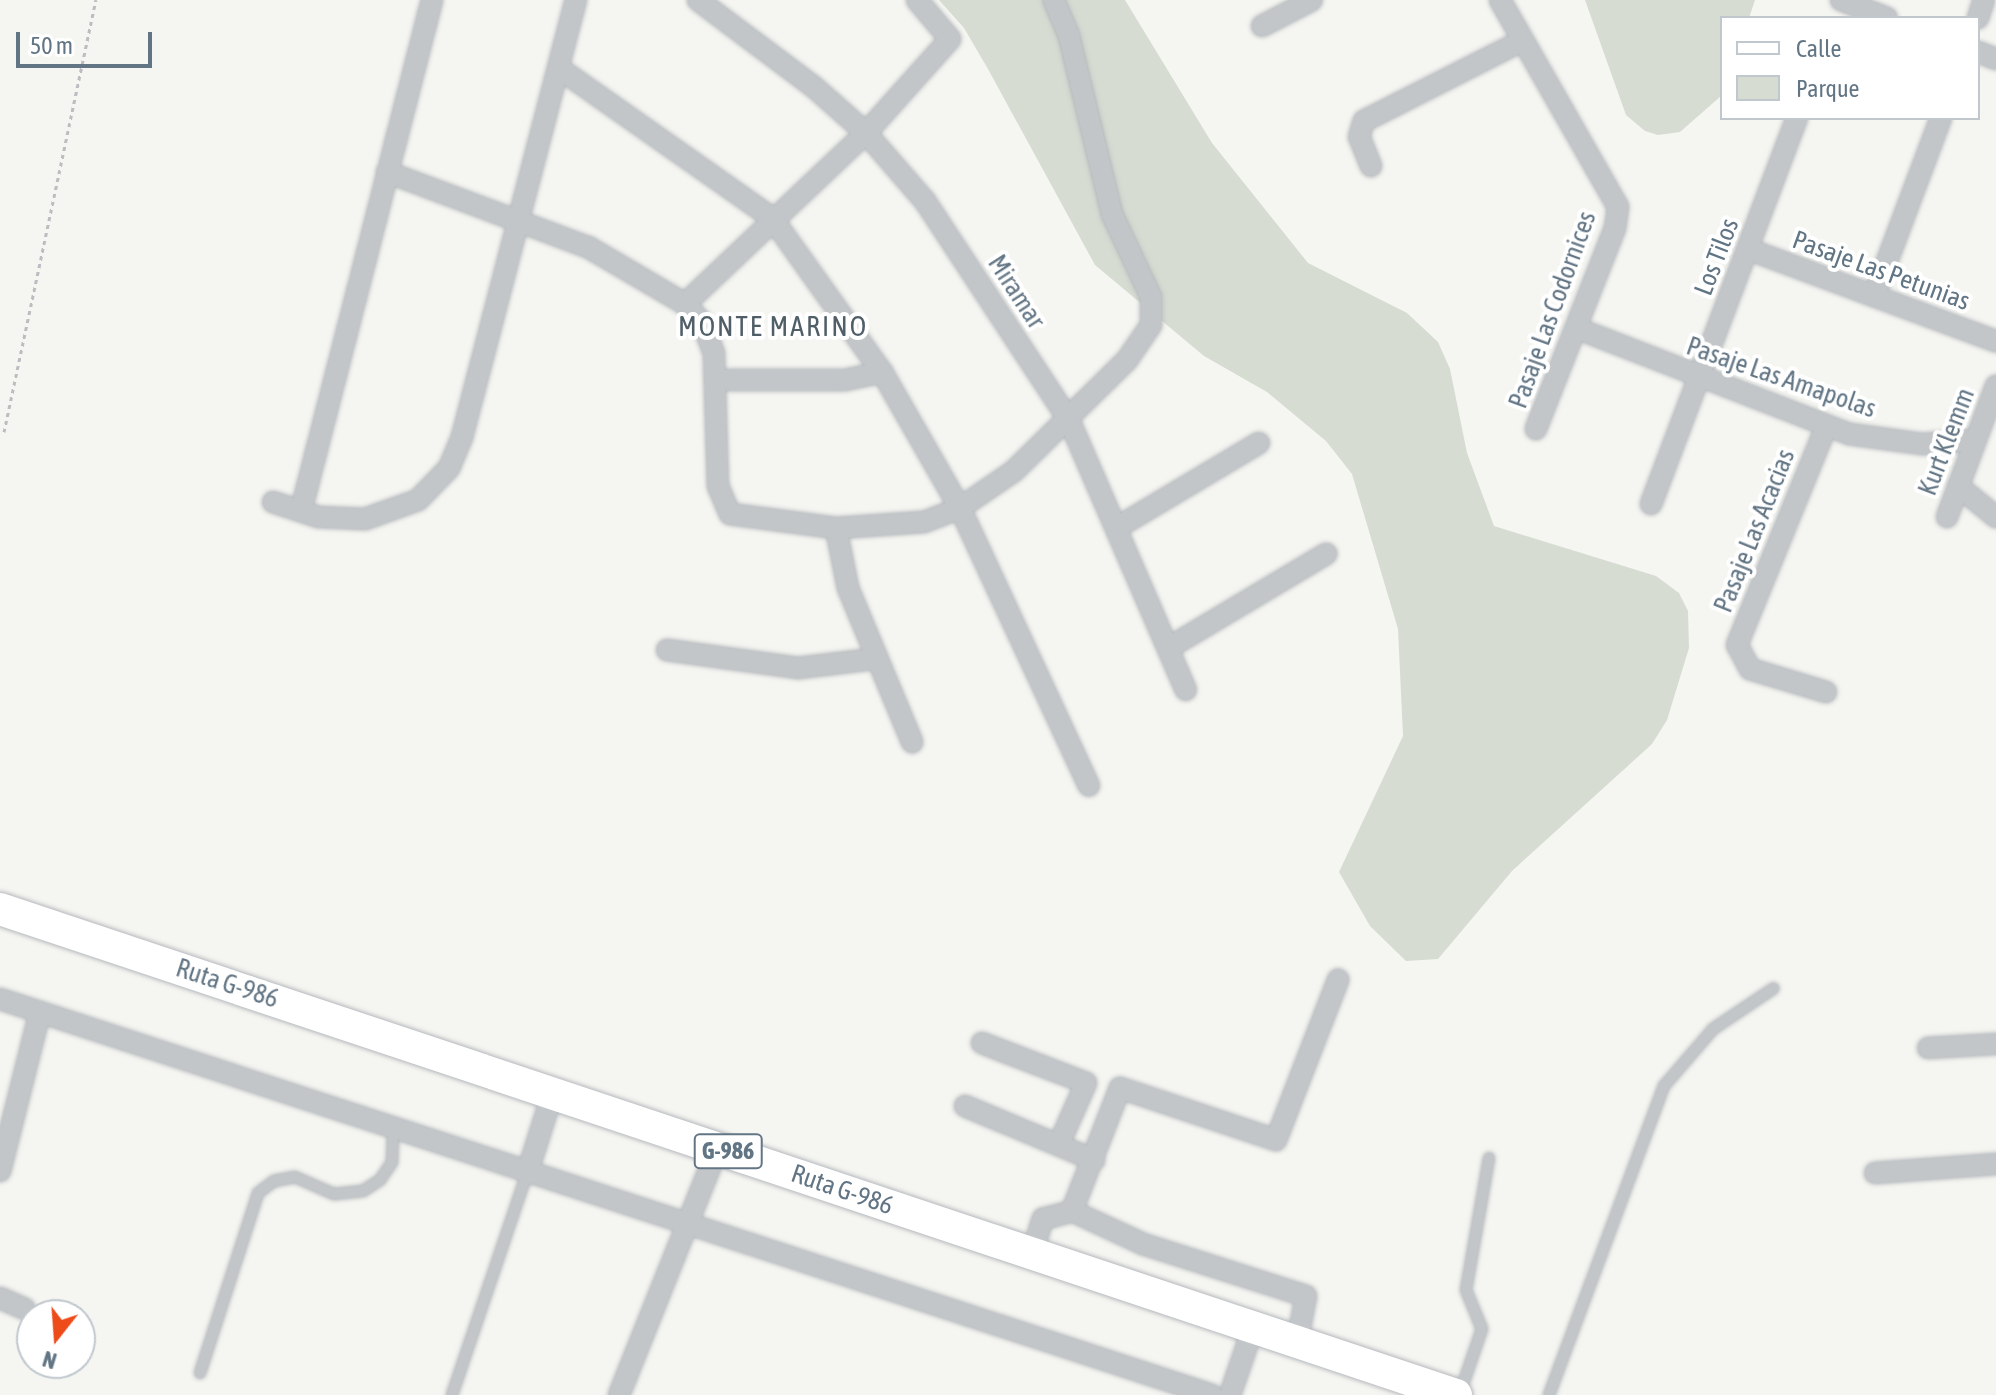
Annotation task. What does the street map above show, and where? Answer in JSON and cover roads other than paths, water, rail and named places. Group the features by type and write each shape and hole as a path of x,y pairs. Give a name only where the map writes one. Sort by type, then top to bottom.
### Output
{"main road":[{"name":"Ruta G-986","path":"0,909 1253,1328 1420,1389 1458,1395"}],"street":[{"path":"301,511 432,0"},
{"path":"273,502 334,520 381,516 418,500 439,481 462,437 576,0"},
{"name":"Miramar","path":"698,0 747,33 866,133 925,201 1069,420 1118,527 1186,690"},
{"path":"685,304 772,218 866,133 950,39 917,0"},
{"path":"387,172 518,217 620,263 685,304 712,343 716,380 718,486 730,514 836,528 908,525 960,508 1014,471 1069,420 1147,335 1153,315 1151,297 1112,214 1069,36 1054,0"},
{"path":"1262,26 1312,0"},
{"name":"Pasaje Las Codornices","path":"1500,0 1618,207 1576,328 1536,429"},
{"path":"1841,0 1882,16"},
{"path":"1371,166 1359,137 1364,121 1522,41"},
{"path":"560,69 772,218 882,372 960,508 1089,786"},
{"name":"Los Tilos","path":"1651,504 1796,120"},
{"path":"1874,296 1940,120"},
{"name":"Pasaje Las Petunias","path":"1748,249 1996,341"},
{"name":"Pasaje Las Amapolas","path":"1576,328 1826,427 1897,442 1975,440"},
{"path":"716,380 845,380 882,372"},
{"name":"Kurt Klemm","path":"1947,517 1996,386"},
{"name":"Pasaje Las Acacias","path":"1826,427 1737,645 1750,669 1826,692"},
{"path":"1118,527 1259,443"},
{"path":"1958,486 1996,517"},
{"path":"836,528 848,588 874,659 912,742"},
{"path":"1170,647 1326,554"},
{"path":"667,650 798,668 874,659"},
{"path":"1072,1211 1120,1088 1276,1140 1338,980"},
{"path":"0,999 393,1131 1212,1395"},
{"path":"0,1171 40,1012"},
{"path":"982,1043 1086,1083 1059,1144"},
{"path":"1928,1048 1996,1044"},
{"path":"527,1174 553,1092"},
{"path":"965,1106 1094,1160"},
{"path":"619,1395 718,1148"},
{"path":"1875,1173 1996,1164"},
{"path":"1032,1254 1043,1219 1072,1211 1143,1244 1306,1296 1297,1343"},
{"path":"1230,1395 1253,1328"}],"lane":[{"path":"1549,1395 1664,1086 1713,1029 1774,988"},
{"path":"200,1373 258,1193 274,1181 295,1177 334,1194 363,1191 380,1180 392,1162 393,1131"},
{"path":"1458,1395 1482,1329 1466,1290 1489,1158"},
{"path":"452,1395 527,1174"}],"district":[{"name":"MONTE MARINO","path":"773,326"}]}
